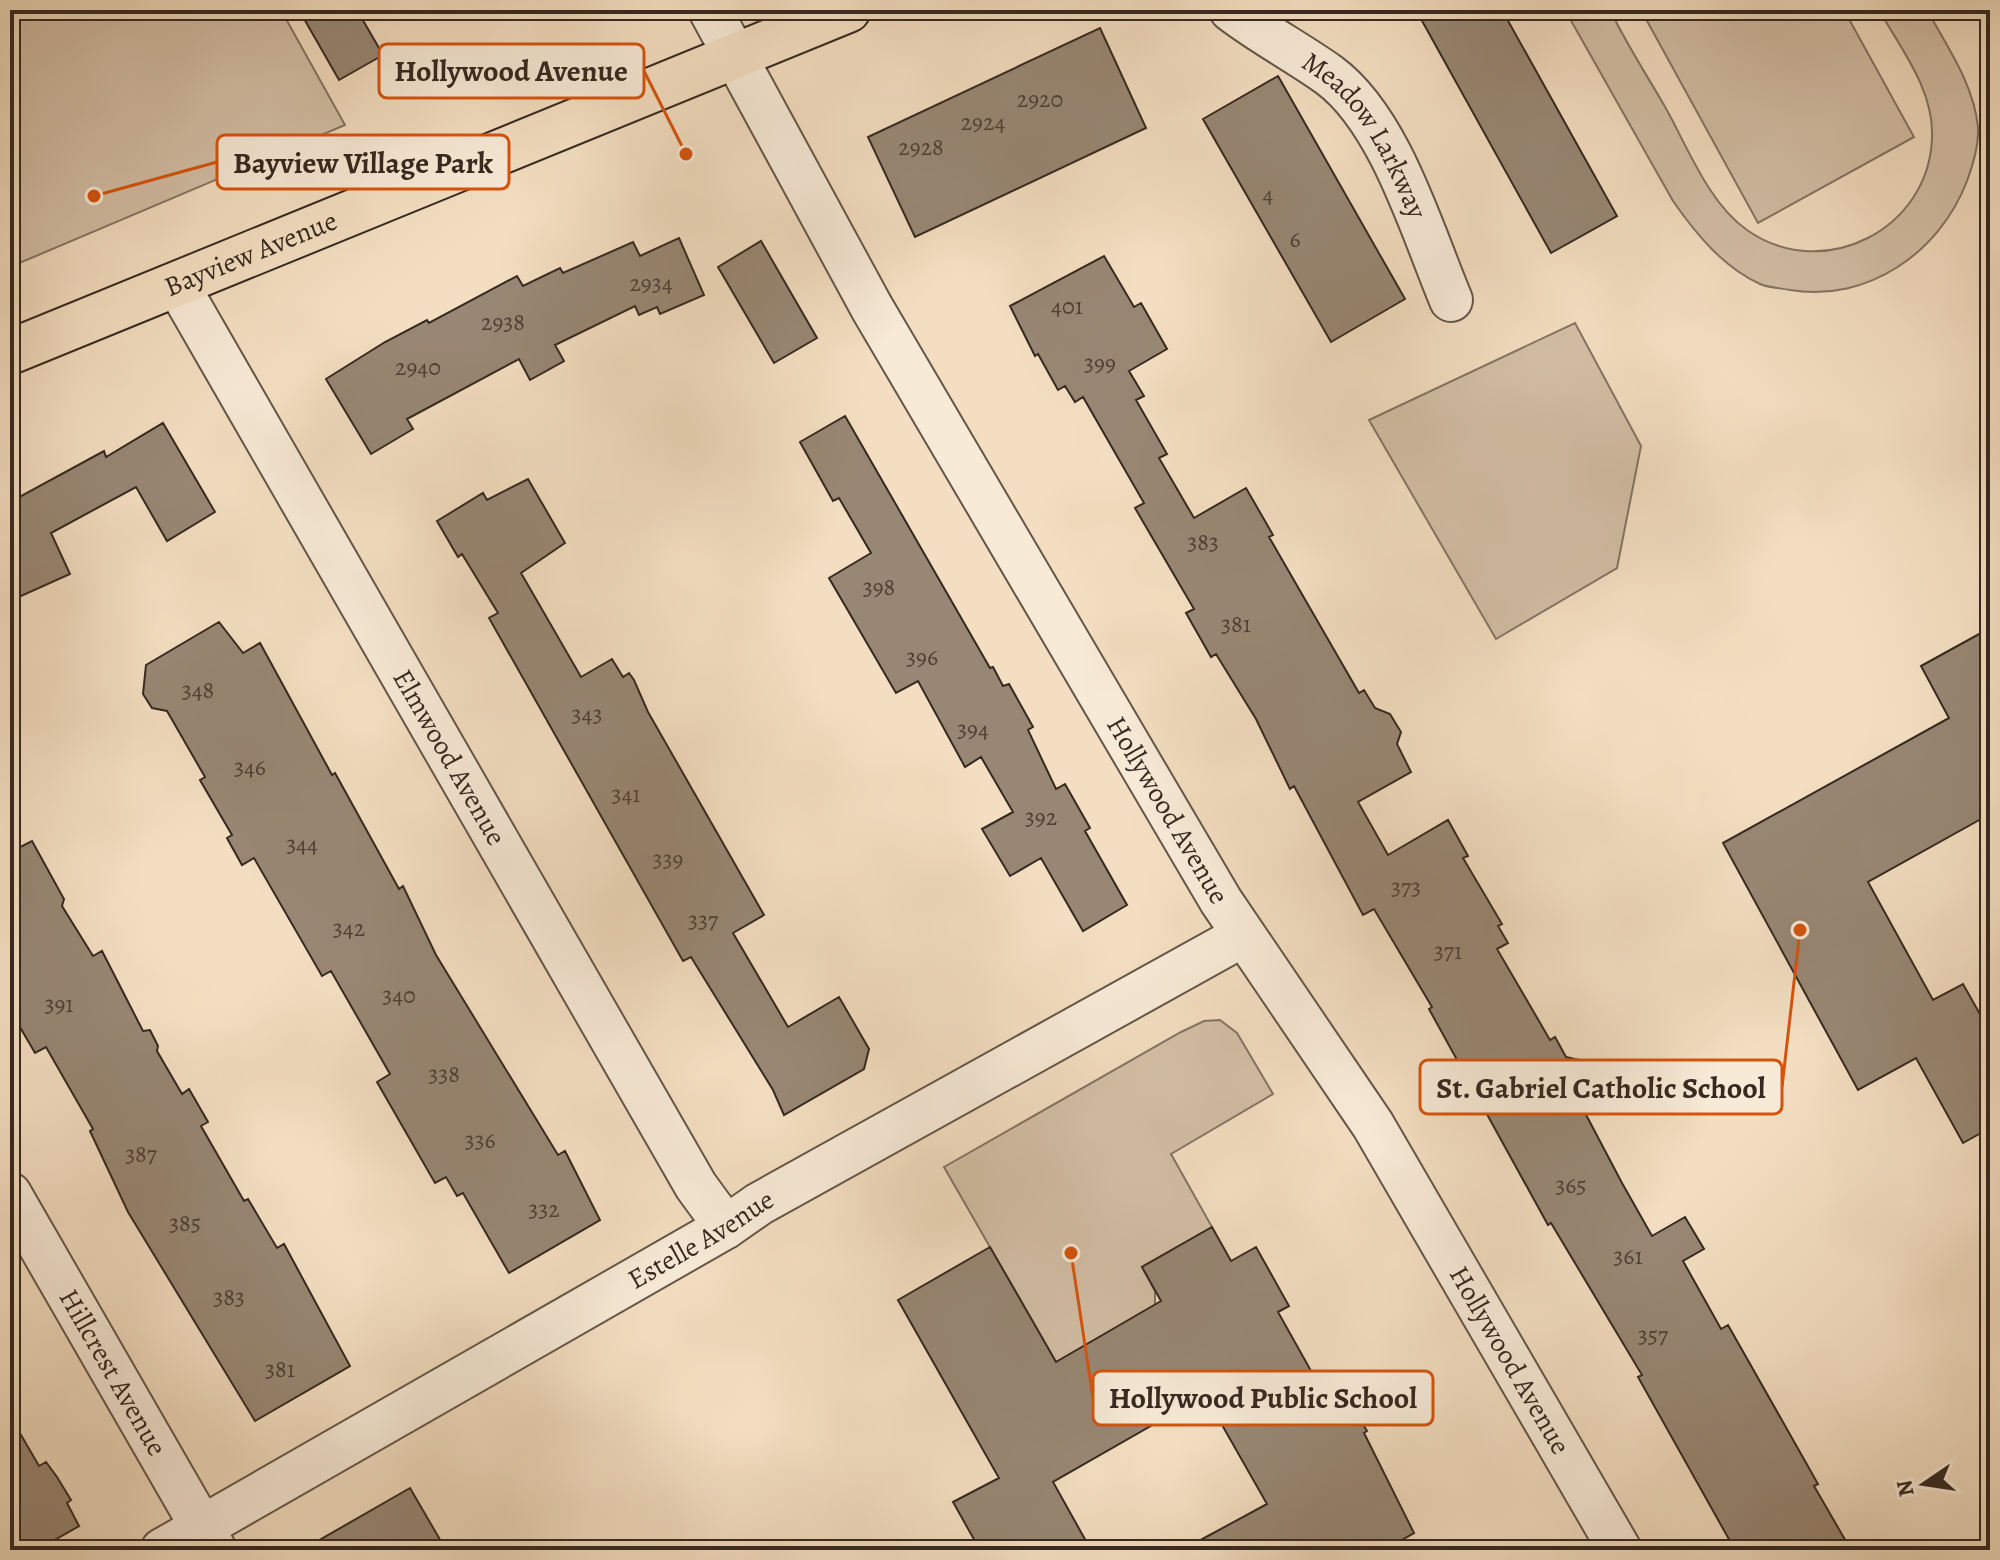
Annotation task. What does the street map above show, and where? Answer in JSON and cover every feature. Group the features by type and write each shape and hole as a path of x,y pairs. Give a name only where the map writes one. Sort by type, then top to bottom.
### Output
{"main road":[{"name":"Bayview Avenue","path":"10,352 848,10"}],"street":[{"name":"Hollywood Avenue","path":"710,10 872,308 1242,936 1373,1125 1620,1550"},
{"name":"Meadow Larkway","path":"1231,10 1259,32 1331,76 1384,137 1451,300"},
{"name":"Elmwood Avenue","path":"177,284 696,1186 726,1227"},
{"name":"Estelle Avenue","path":"162,1550 209,1539 773,1197 1242,936"},
{"name":"Hillcrest Avenue","path":"10,1194 209,1539"}],"shaded area":[{"path":"10,10 281,10 345,125 10,267"},
{"path":"1565,10 1610,10 1721,205 1747,230 1777,245 1808,251 1838,249 1867,238 1893,221 1913,198 1927,170 1932,137 1928,103 1914,70 1879,10 1927,10 1958,66 1971,96 1978,127 1973,161 1955,207 1920,250 1898,267 1873,280 1819,292 1760,284 1734,268 1711,248 1673,201"},
{"path":"1641,10 1844,10 1914,137 1758,223"},
{"path":"1575,323 1641,446 1617,568 1496,639 1369,420"},
{"path":"1220,1020 1237,1033 1273,1094 1171,1154 1212,1227 1142,1267 1155,1291 1155,1305 1056,1362 944,1167 1181,1032 1204,1021"}],"building":[{"path":"299,10 357,10 383,55 339,80"},
{"path":"1416,10 1502,10 1617,216 1551,253"},
{"path":"1100,28 1146,128 915,237 868,137"},
{"path":"1278,76 1405,299 1331,342 1203,119"},
{"path":"679,238 704,295 660,314 657,307 639,315 635,306 555,345 564,361 530,380 519,359 407,419 413,429 371,454 326,379 385,342 427,320 429,323 517,276 523,286 560,268 563,273 633,242 640,256"},
{"path":"761,241 817,338 774,363 718,267"},
{"path":"1104,256 1134,307 1141,303 1167,349 1129,371 1144,396 1136,400 1167,454 1159,458 1194,518 1246,488 1273,535 1269,537 1359,693 1364,690 1375,708 1390,714 1401,732 1397,744 1411,772 1358,802 1388,855 1448,820 1468,856 1463,858 1502,924 1498,926 1508,943 1497,949 1550,1040 1555,1037 1566,1057 1588,1062 1582,1084 1593,1103 1583,1109 1622,1183 1652,1236 1685,1217 1704,1249 1683,1261 1721,1329 1728,1325 1818,1484 1814,1486 1851,1550 1735,1550 1638,1377 1642,1375 1551,1223 1548,1225 1429,1009 1432,1007 1374,909 1363,915 1294,786 1290,789 1256,719 1216,654 1211,657 1186,613 1194,609 1135,508 1144,503 1083,397 1075,402 1065,386 1058,390 1038,354 1035,356 1010,306"},
{"path":"845,416 990,668 993,667 1003,686 1009,684 1033,727 1028,730 1056,789 1065,784 1090,828 1085,831 1127,905 1083,931 1041,858 1010,876 982,829 1013,812 981,757 965,767 918,681 896,693 829,578 871,553 839,498 833,501 800,442"},
{"path":"163,423 215,512 167,541 136,487 51,533 70,574 10,601 10,502 104,451 106,457"},
{"path":"528,479 565,543 521,573 581,677 612,659 623,677 629,673 634,680 648,712 764,915 733,933 788,1027 839,997 869,1049 864,1069 784,1115 773,1090 691,957 683,961 489,618 498,613 462,554 458,557 437,521 483,493 487,500"},
{"path":"219,622 243,653 260,643 399,889 403,886 436,955 558,1155 565,1151 600,1220 509,1273 463,1193 457,1196 446,1177 435,1183 377,1082 390,1074 331,971 322,976 254,858 242,865 227,838 232,835 200,780 205,777 167,711 152,708 143,694 146,665"},
{"path":"1990,628 1990,814 1868,882 1933,1000 1963,984 1990,1032 1990,1128 1963,1143 1916,1058 1858,1090 1723,843 1949,718 1921,666"},
{"path":"32,841 64,899 62,906 93,956 102,951 143,1031 150,1030 158,1046 157,1051 182,1094 189,1089 208,1122 201,1126 244,1201 248,1199 277,1248 284,1244 350,1366 255,1421 128,1212 90,1131 93,1129 46,1047 35,1053 10,1010 10,852"},
{"path":"1212,1227 1231,1261 1256,1247 1289,1306 1278,1312 1320,1387 1336,1378 1367,1431 1364,1433 1414,1533 1384,1550 1182,1550 1267,1504 1205,1395 1053,1482 1091,1550 980,1550 953,1502 999,1478 898,1300 990,1247 1056,1362 1161,1301 1142,1267"},
{"path":"10,1416 39,1466 46,1462 57,1477 71,1500 67,1503 79,1526 37,1550 10,1550"},
{"path":"410,1488 446,1550 302,1550"}],"place":[{"name":"Hollywood Avenue","path":"686,154"},
{"name":"Bayview Village Park","path":"94,196"},
{"name":"St. Gabriel Catholic School","path":"1800,930"},
{"name":"Hollywood Public School","path":"1071,1253"}]}
